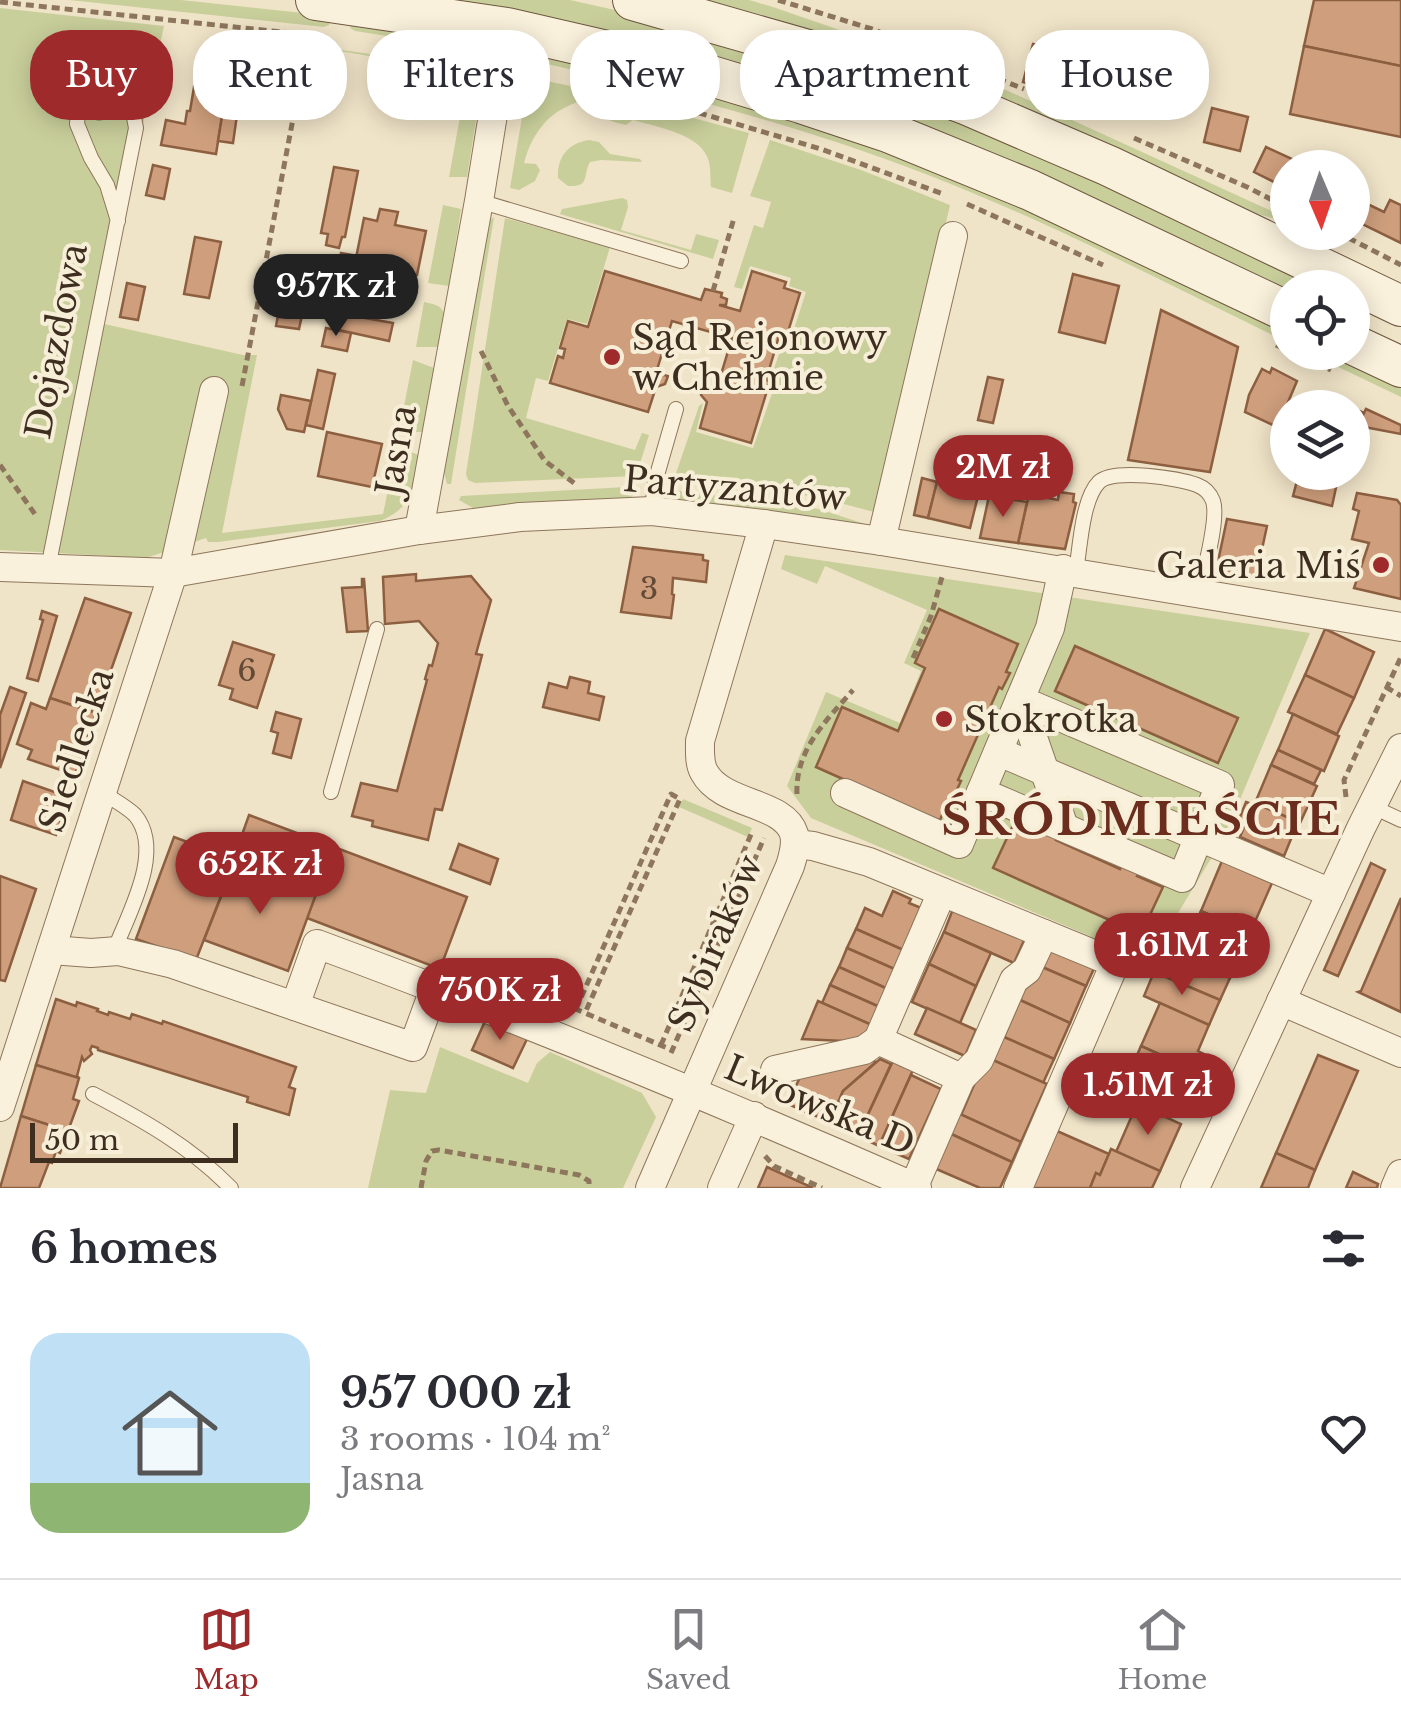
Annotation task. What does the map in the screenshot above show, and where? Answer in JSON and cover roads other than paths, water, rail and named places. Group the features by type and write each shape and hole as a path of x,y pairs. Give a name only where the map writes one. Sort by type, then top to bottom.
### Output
{"main road":[{"path":"633,0 853,63 965,104 1110,166 1401,306"},
{"path":"316,24 506,28 698,72 888,132 1030,190 1270,317"},
{"path":"1370,353 1401,368"}],"street":[{"name":"Jasna","path":"419,530 506,28"},
{"path":"881,541 953,236"},
{"path":"173,573 214,391"},
{"name":"Partyzantów","path":"0,567 173,573 419,530 520,517 652,511 881,541 1401,627"},
{"name":"Sybiraków","path":"650,1188 790,866 795,844 785,820 725,793 704,774 700,758 700,741 764,524"},
{"path":"845,794 960,844 1050,628 1069,571"},
{"name":"Siedlecka","path":"0,1108 173,573"},
{"path":"1020,700 1064,827"},
{"path":"981,792 1182,878 1220,786 1020,700"},
{"path":"1194,1188 1401,748"},
{"path":"999,752 1331,893"},
{"path":"795,844 869,862 1116,964 1018,1188"},
{"path":"775,1070 864,1050 878,1040 942,892"},
{"path":"916,1187 961,1078 979,1060 1014,980 1027,970 1044,934"},
{"path":"51,950 114,951 173,964 294,1006 413,1046 435,987 317,944 294,1006"},
{"name":"Sybiraków","path":"435,987 692,1091"},
{"path":"1280,1002 1401,1053"},
{"path":"878,1040 961,1078"},
{"name":"Lwowska D","path":"692,1091 916,1187"},
{"path":"722,1188 754,1116"},
{"path":"1395,1188 1401,1174"}],"lane":[{"name":"Dojazdowa","path":"49,570 53,540 118,221 136,128 130,96 111,81 90,82 79,96 78,124 91,158 108,185 118,221"},
{"path":"479,201 681,261"},
{"path":"652,511 676,410"},
{"path":"1069,571 1089,498 1098,483 1110,475 1127,474 1194,484 1209,492 1215,504 1200,593"},
{"path":"331,792 377,629"},
{"path":"102,792 133,813 144,830 148,850 114,951"},
{"path":"1373,807 1401,820"},
{"path":"93,1094 145,1121 211,1168 230,1188"}],"place":[{"name":"Sąd Rejonowy w Chełmie","path":"612,357"},
{"name":"Galeria Miś","path":"1381,565"},
{"name":"Stokrotka","path":"944,719"}],"district":[{"name":"ŚRÓDMIEŚCIE","path":"1142,819"}]}
